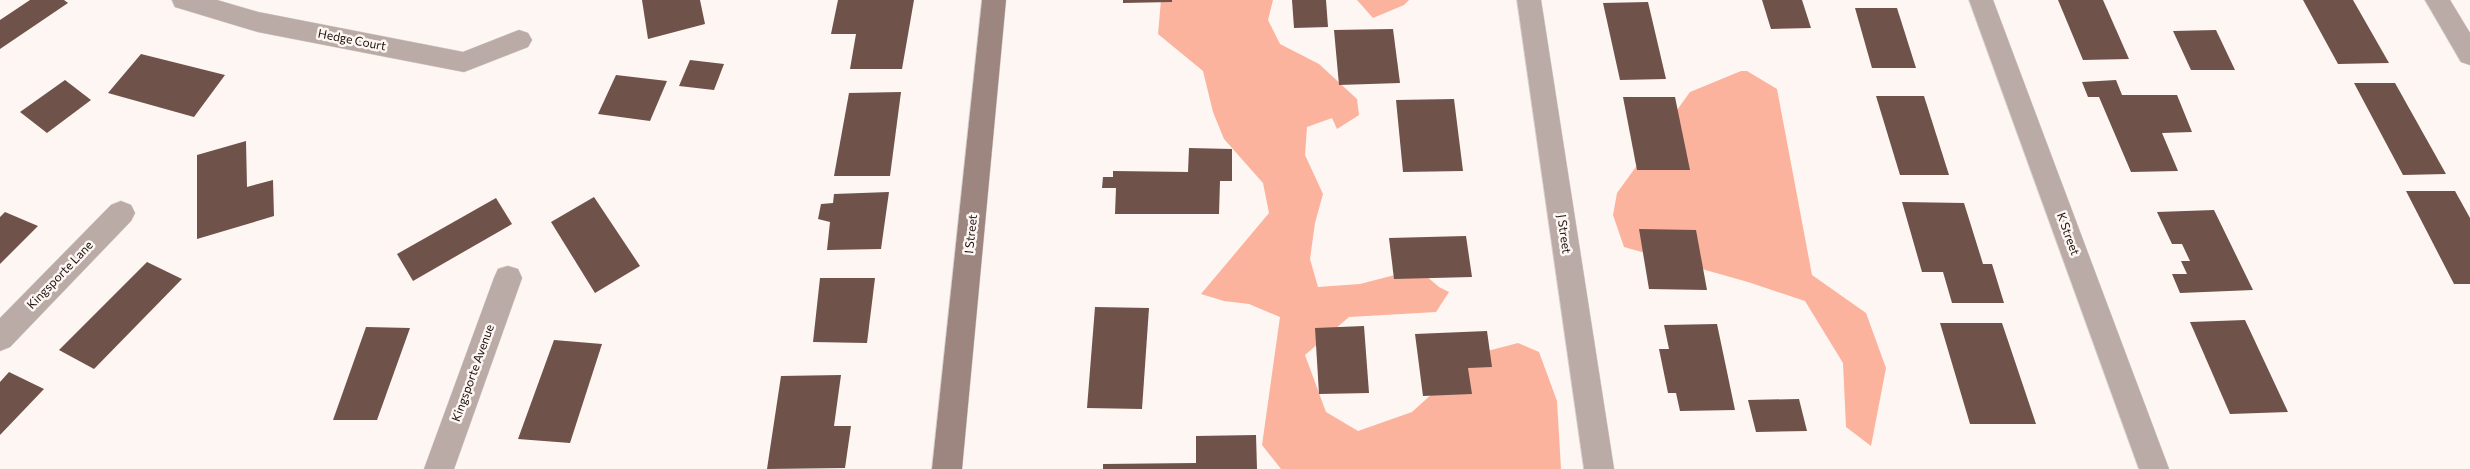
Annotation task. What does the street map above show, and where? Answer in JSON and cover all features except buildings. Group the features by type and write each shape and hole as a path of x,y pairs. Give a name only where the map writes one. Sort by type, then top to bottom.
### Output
{"street":[{"name":"Hedge Court","path":"184,0 258,22 464,62 519,40"},
{"name":"I Street","path":"947,469 994,0"},
{"name":"J Street","path":"1529,0 1598,469"},
{"name":"K Street","path":"1981,0 2154,469"},
{"path":"2437,0 2470,55"},
{"name":"Kingsporte Lane","path":"0,338 121,213"},
{"name":"Kingsporte Avenue","path":"439,469 508,278"}],"shaded area":[{"path":"1161,0 1273,0 1268,20 1280,44 1319,64 1357,99 1359,115 1337,129 1332,118 1307,127 1305,155 1323,194 1315,223 1310,259 1318,287 1360,284 1418,269 1439,287 1449,292 1436,312 1349,317 1305,355 1326,412 1358,431 1412,412 1476,354 1518,343 1539,352 1557,401 1561,469 1281,469 1262,445 1280,317 1249,304 1224,301 1201,294 1269,213 1263,183 1224,139 1213,112 1203,71 1158,34"},
{"path":"1357,0 1409,0 1404,5 1373,18"},
{"path":"1741,71 1747,71 1777,89 1812,275 1866,313 1886,368 1871,446 1846,427 1843,363 1805,301 1748,282 1624,247 1613,215 1617,193 1690,92"}]}
